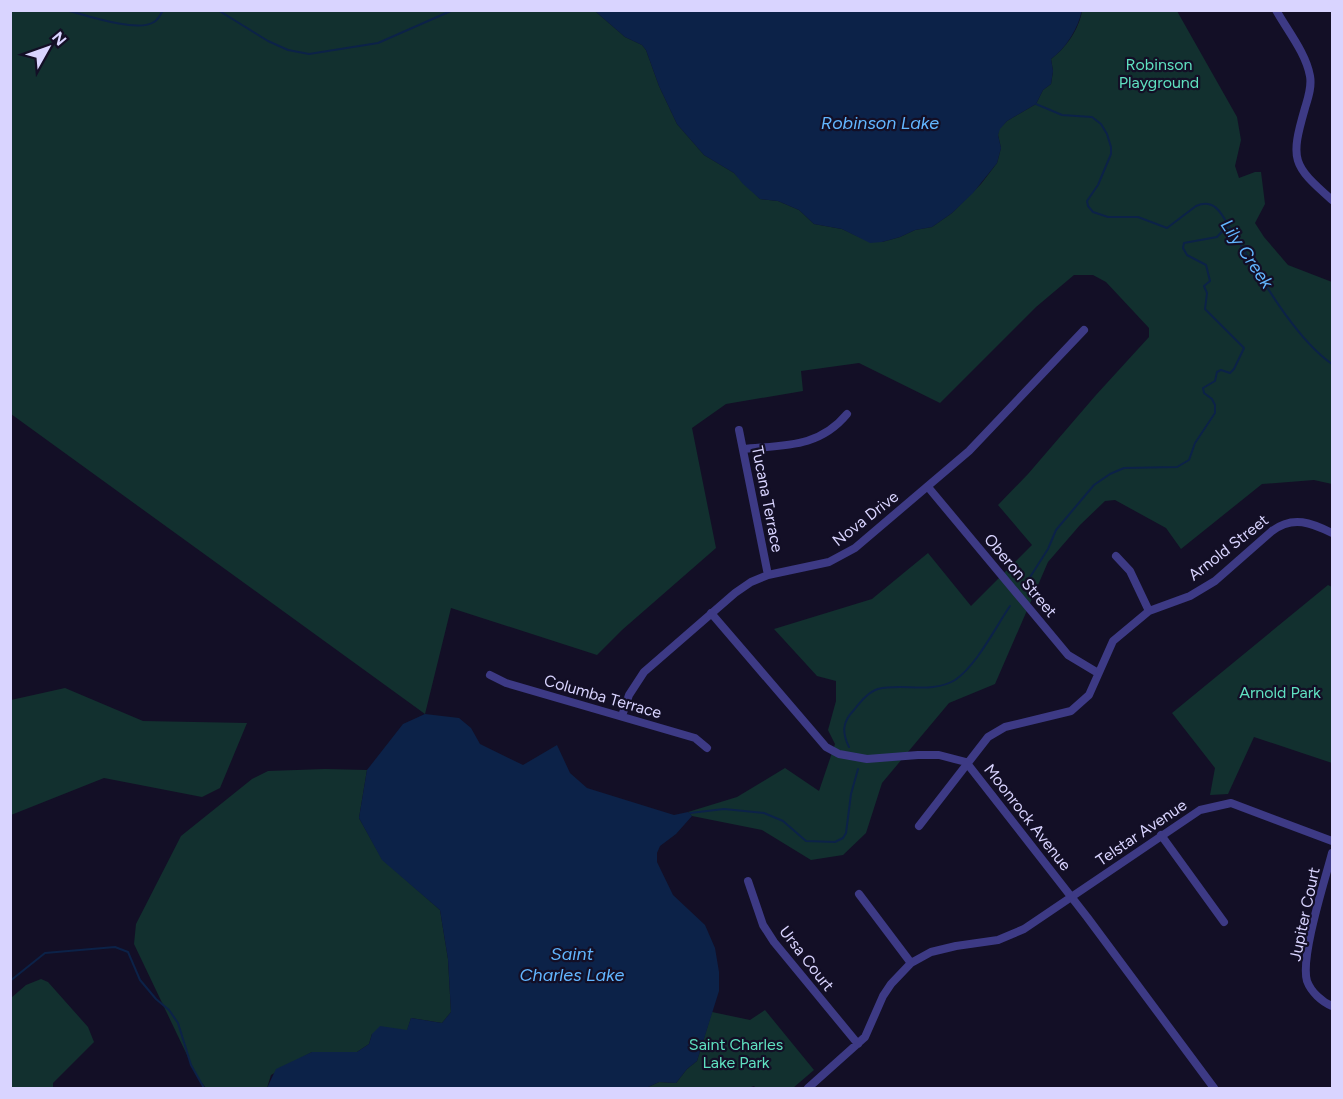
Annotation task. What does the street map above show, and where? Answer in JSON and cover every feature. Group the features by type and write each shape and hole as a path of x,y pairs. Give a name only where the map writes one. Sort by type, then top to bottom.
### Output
{"street":[{"path":"1276,10 1303,58 1310,77 1308,97 1296,138 1298,161 1310,180 1332,200"},
{"name":"Nova Drive","path":"622,716 638,678 711,614 744,587 768,575 821,565 842,556 867,538 969,451 1084,330"},
{"path":"743,449 809,441 823,436 836,427 847,414"},
{"name":"Tucana Terrace","path":"739,430 768,575"},
{"name":"Oberon Street","path":"928,487 1068,655 1098,673"},
{"name":"Arnold Street","path":"919,826 966,762 988,737 1005,727 1071,711 1089,695 1113,641 1149,610 1183,599 1208,586 1283,524 1305,522 1332,533"},
{"path":"1116,556 1130,571 1149,610"},
{"name":"Moonrock Avenue","path":"711,614 826,747 839,754 867,759 939,755 966,762 1071,896 1214,1089"},
{"name":"Columba Terrace","path":"490,675 506,683 695,738 707,748"},
{"name":"Telstar Avenue","path":"911,963 931,952 998,940 1024,929 1200,810 1231,803 1332,841"},
{"path":"1161,835 1224,922"},
{"name":"Jupiter Court","path":"1332,854 1306,963 1307,981 1316,995 1332,1006"},
{"name":"Ursa Court","path":"748,881 763,925 774,942 858,1044"},
{"path":"808,1089 865,1037 883,996 911,963 859,894"}],"green space":[{"name":"Robinson Playground","path":"11,11 595,11 625,37 642,45 646,50 659,86 677,124 704,155 734,173 760,199 778,201 799,210 814,224 842,229 861,238 882,242 915,230 932,227 952,213 981,184 997,163 1001,148 999,129 1007,121 1036,104 1043,90 1051,84 1053,71 1051,59 1071,38 1082,11 1177,11 1237,117 1241,140 1235,166 1239,178 1261,172 1265,204 1255,223 1288,265 1332,282 1332,484 1314,480 1262,484 1181,549 1166,528 1115,500 1105,501 1080,525 1048,562 995,684 949,703 882,783 866,833 843,855 811,860 762,830 692,816 688,812 737,797 785,768 819,791 835,744 828,730 836,701 836,681 817,676 774,629 872,599 928,553 971,606 1032,545 998,505 1149,337 1149,328 1106,282 1093,275 1074,275 1036,307 940,403 859,363 801,371 803,391 726,404 692,428 716,548 622,630 597,655 451,608 425,714 11,414"},
{"name":"Arnold Park","path":"1328,585 1332,587 1332,763 1254,737 1228,794 1210,795 1215,768 1172,713"},
{"path":"65,688 143,721 247,723 220,788 202,797 104,778 11,815 11,700"},
{"path":"367,770 359,818 382,859 440,910 448,959 451,1012 442,1023 411,1018 407,1031 372,1034 369,1044 357,1052 312,1052 271,1075 267,1088 206,1088 198,1078 134,944 136,924 181,836 252,779 268,771"},
{"path":"41,979 48,982 88,1027 94,1042 53,1083 53,1088 11,1088 11,998 26,985"},
{"name":"Saint Charles Lake Park","path":"765,1010 814,1070 793,1088 756,1088 754,1086 748,1088 646,1088 659,1082 676,1083 697,1061 712,1012 750,1020"}],"water":[{"name":"Robinson Lake","path":"1082,10 1071,38 1051,59 1053,71 1051,84 1043,90 1036,104 1007,121 1000,129 998,135 1001,148 997,163 973,193 952,213 932,227 915,230 882,242 870,243 842,229 814,224 799,210 778,201 760,199 734,173 704,155 677,124 659,86 646,50 642,45 625,37 595,11"},
{"name":"Saint Charles Lake","path":"425,714 459,718 471,728 480,744 523,765 557,745 570,773 587,788 674,815 688,812 692,816 676,834 660,846 657,862 673,895 705,925 715,948 719,991 697,1061 676,1083 659,1082 646,1088 267,1088 276,1069 312,1052 357,1052 369,1044 372,1034 380,1026 407,1030 411,1018 442,1023 451,1012 448,959 440,910 382,860 359,818 367,770 403,724"}],"waterway":[{"path":"66,10 111,22 136,25 154,22 163,10"},
{"path":"218,10 268,41 288,50 309,54 378,43 453,10"},
{"name":"Lily Creek","path":"1036,104 1062,115 1092,117 1101,124 1107,134 1111,154 1098,185 1087,201 1093,212 1108,217 1138,217 1167,228 1196,206 1212,205 1222,215 1288,319 1302,336 1332,364"},
{"path":"1025,585 1048,549 1056,530 1094,485 1124,468 1177,467 1189,460 1195,443 1215,413 1215,405 1212,399 1204,393 1203,388 1215,381 1217,372 1221,370 1230,373 1244,348 1205,309 1207,293 1204,286 1210,281 1206,265 1187,255 1183,248 1184,243 1217,237 1228,225"},
{"path":"849,747 844,732 845,723 850,714 868,695 874,690 887,687 937,686 955,680 978,656 1010,606"},
{"path":"690,813 724,809 764,813 783,821 806,841 835,842 843,838 846,833 851,794 858,769"},
{"path":"10,981 45,953 115,947 128,952 140,980 169,1010 178,1023 191,1065 204,1088"}]}
